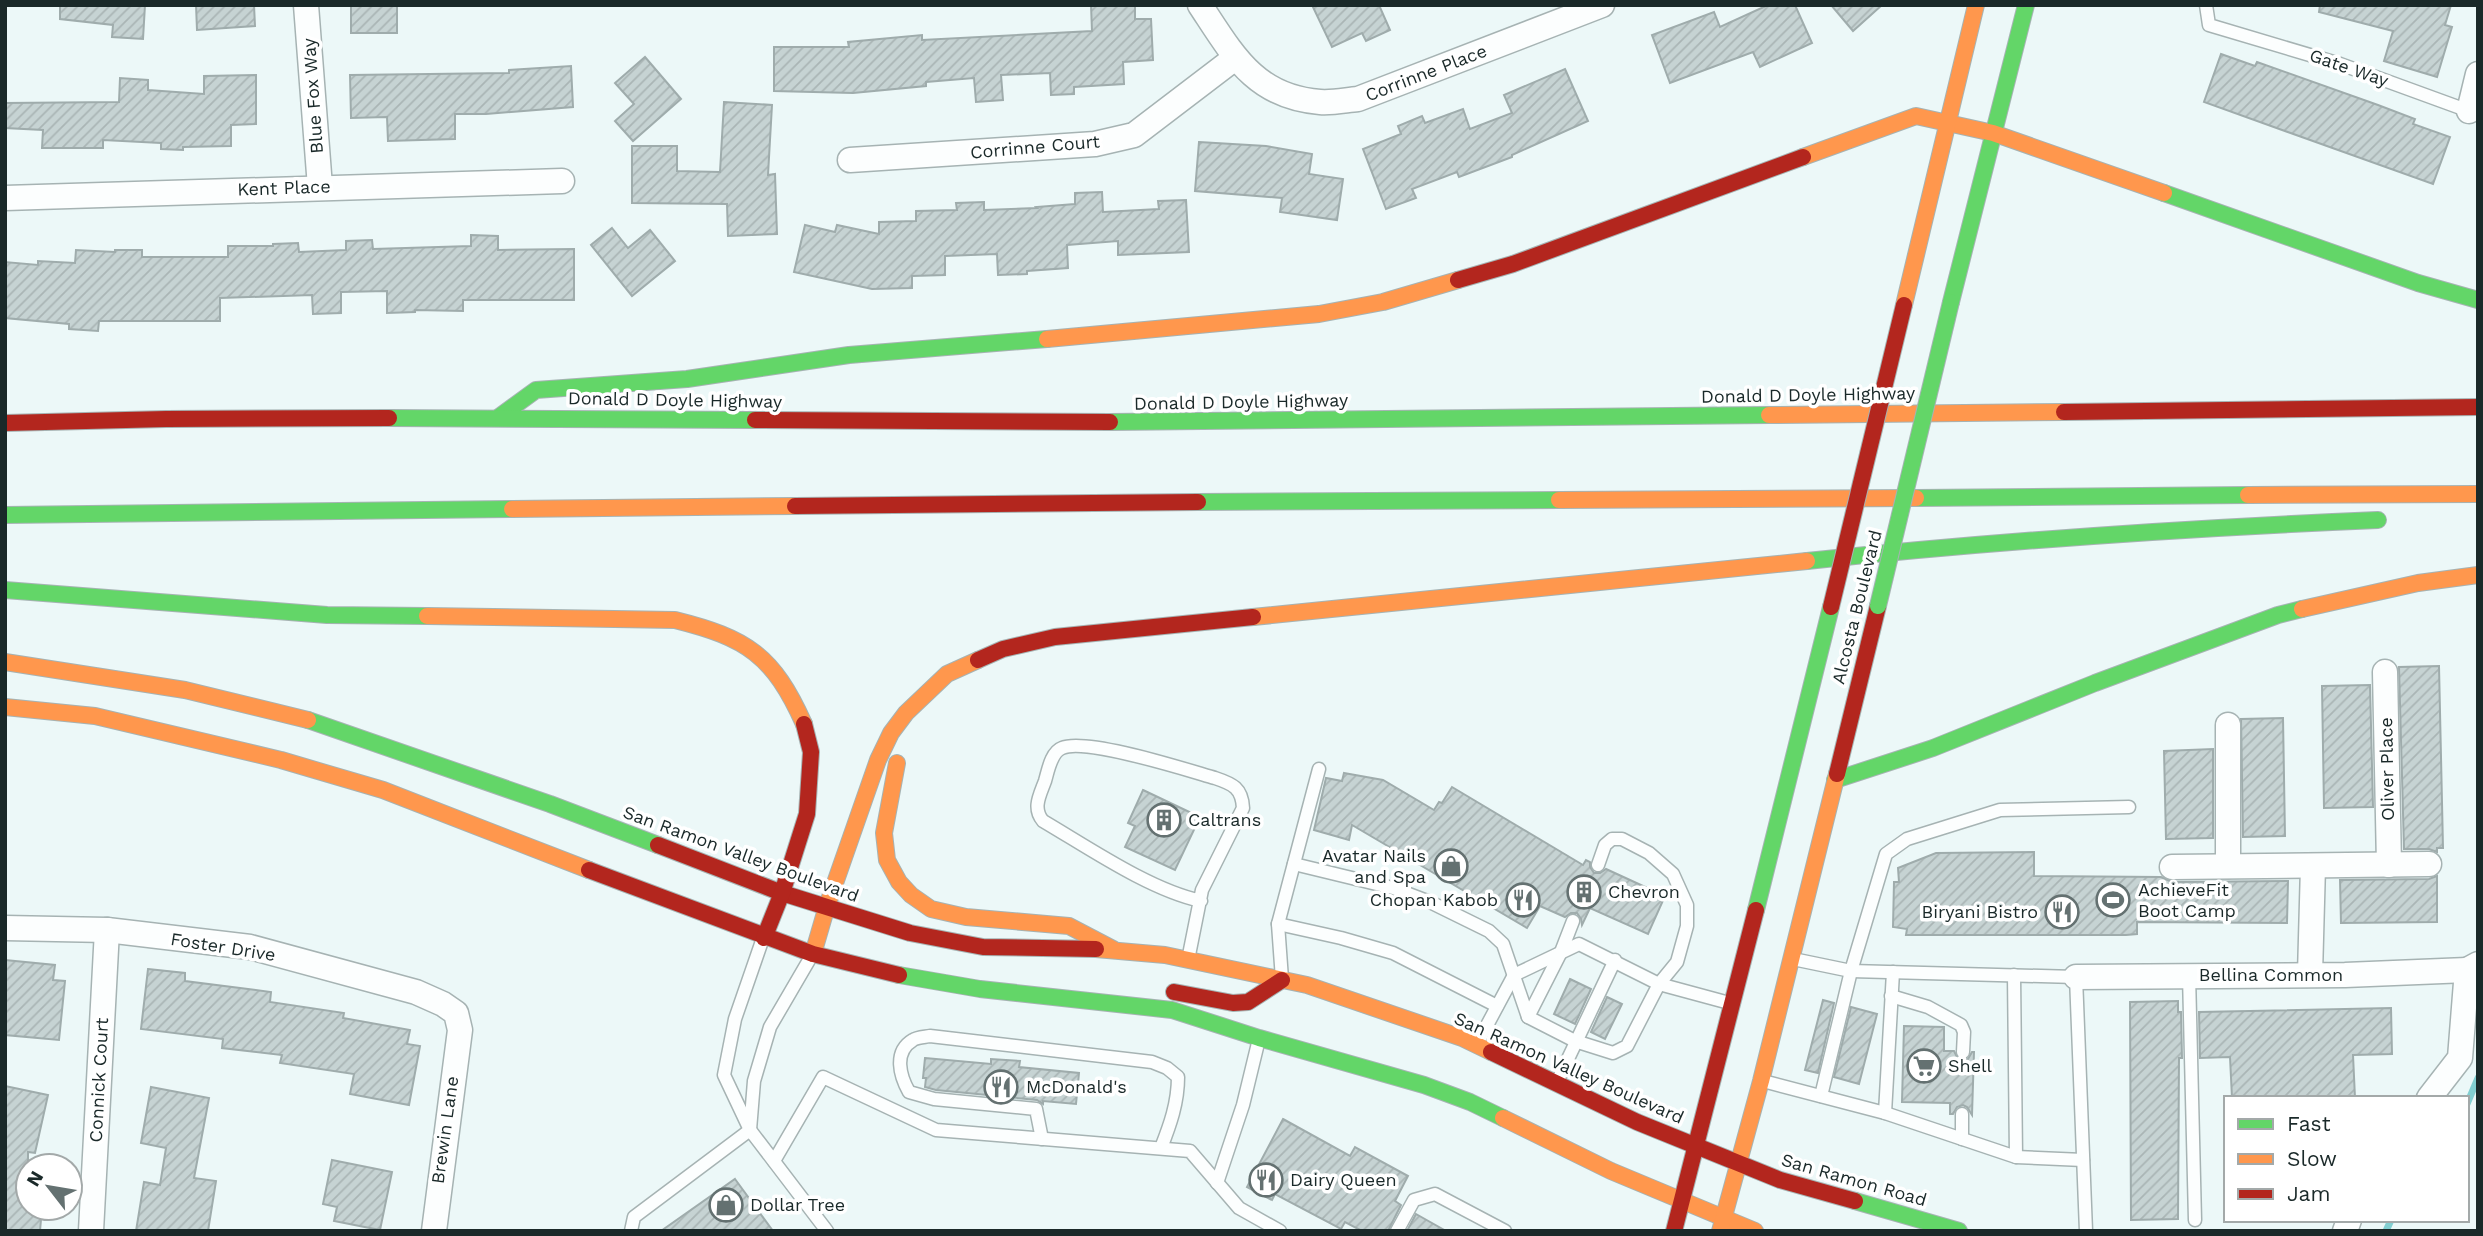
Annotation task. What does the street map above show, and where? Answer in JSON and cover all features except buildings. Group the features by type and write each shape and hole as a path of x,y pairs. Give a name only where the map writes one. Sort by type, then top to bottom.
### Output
{"main road":[{"name":"Alcosta Boulevard","path":"1674,1231 1831,607 1976,5"},
{"name":"Alcosta Boulevard","path":"1722,1224 1762,1081 2026,5"},
{"path":"499,417 537,390 687,379 849,355 1226,324 1319,314 1383,302 1513,264 1916,116 1993,133 2406,278 2478,300"},
{"name":"Donald D Doyle Highway","path":"5,423 499,417 1046,423 2478,407"},
{"path":"5,515 1047,503 2478,494"},
{"path":"813,954 878,760 891,733 906,713 947,674 1003,649 1055,637 1930,548 2195,528 2397,519"},
{"path":"1835,780 1933,748 2095,683 2278,615 2418,583 2478,575"},
{"path":"5,590 327,615 675,620 715,630 755,651 784,683 804,723 811,752 807,814 782,893 764,937"},
{"name":"San Ramon Valley Boulevard","path":"5,662 185,690 294,716 550,804 782,893 910,933 983,947 1113,949 1188,960 1307,985 1477,1044 1637,1122 1739,1163"},
{"path":"5,707 95,716 281,760 383,790 813,954 895,974 980,989 1172,1010 1424,1085 1470,1101 1611,1171 1682,1200 1722,1224 1755,1231"},
{"path":"906,713 884,833 887,860 899,882 911,895 931,909 966,917 1069,926 1113,949"},
{"path":"1154,988 1233,1003 1248,1002 1282,980"},
{"path":"1107,1002 1127,988"},
{"name":"San Ramon Road","path":"1739,1163 1780,1180 1959,1231"}],"street":[{"name":"Blue Fox Way","path":"306,5 320,187"},
{"name":"Corrinne Place","path":"1200,5 1234,58 1261,84 1287,97 1322,103 1358,99 1602,5"},
{"name":"Corrinne Court","path":"850,160 1095,144 1134,135 1234,58"},
{"name":"Gate Way","path":"2469,111 2478,74"},
{"name":"Kent Place","path":"5,198 562,181"},
{"name":"Oliver Place","path":"2385,672 2389,865"},
{"path":"2228,725 2228,866"},
{"path":"2172,867 2430,864"},
{"path":"2310,974 2313,866"},
{"name":"Foster Drive","path":"5,928 107,930 250,947 416,992 456,1013 460,1030"},
{"name":"Connick Court","path":"91,1231 107,930"},
{"path":"2431,1096 2460,1058 2472,967"},
{"name":"Bellina Common","path":"2076,977 2310,974 2472,967"},
{"name":"Brewin Lane","path":"433,1231 460,1030"}],"lane":[{"name":"Gate Way","path":"2206,5 2209,25 2340,64 2469,111"},
{"path":"1188,960 1201,901 1202,890 1243,808 1239,790 1216,778 1089,746 1063,747 1057,750 1036,806 1043,821 1153,885 1180,897 1201,901"},
{"path":"1282,980 1278,924 1319,769"},
{"path":"1821,1096 1851,971 1886,854 1907,839 2000,810 2129,807"},
{"path":"1294,864 1393,888 1489,931 1503,944 1528,1017 1575,1041 1613,1053 1627,1046 1659,984 1676,962 1684,942 1687,905 1673,874 1649,853 1622,839 1612,839 1605,845 1598,865"},
{"path":"1528,1017 1561,952 1573,920"},
{"path":"1278,924 1393,953 1497,1006"},
{"path":"764,937 735,1019 724,1075 750,1130 827,1231"},
{"path":"1477,1044 1514,975 1579,944 1659,984 1733,1004"},
{"path":"631,1231 634,1217 750,1130 754,1081 770,1027 813,954"},
{"path":"1791,958 1851,971 2076,977 2086,1231"},
{"path":"1556,1083 1615,960"},
{"path":"1885,1113 1893,972"},
{"path":"2014,975 2016,1157"},
{"path":"2189,975 2195,1220"},
{"path":"1891,996 1928,1007 1961,1025 1964,1032 1963,1052"},
{"path":"1042,1139 1036,1109 934,1099 909,1092 900,1069 905,1048 913,1039 930,1036 1139,1060 1167,1068 1178,1077 1178,1090 1172,1119 1161,1148"},
{"path":"1217,1184 1243,1105 1259,1038"},
{"path":"774,1161 823,1077 936,1130 1189,1151 1238,1208 1280,1231"},
{"path":"1762,1081 1885,1113 2016,1157 2083,1160"},
{"path":"1962,1114 1962,1139"},
{"path":"1397,1231 1414,1200 1435,1194 1505,1231"}],"waterway":[{"path":"2469,1099 2478,1078"},
{"path":"2386,1231 2390,1222"}],"traffic: fast":[{"path":"1951,302 2026,5"},
{"path":"2164,193 2418,283 2478,300"},
{"path":"1878,606 1951,302"},
{"path":"499,417 536,390 687,379 849,355 1047,339"},
{"path":"1110,422 1769,415"},
{"path":"389,418 755,420"},
{"path":"1916,498 2248,495"},
{"path":"1198,502 1559,500"},
{"path":"5,515 512,509"},
{"path":"1807,561 2092,536 2378,520"},
{"path":"5,590 327,615 427,616"},
{"path":"1756,910 1831,607"},
{"path":"1835,780 1933,748 2095,683 2278,615 2302,609"},
{"path":"308,720 550,804 658,845"},
{"path":"899,975 980,989 1172,1010 1424,1085 1503,1118"},
{"path":"1855,1201 1959,1231"}],"traffic: slow":[{"path":"1904,305 1976,5"},
{"path":"1803,157 1916,116 1993,133 2164,193"},
{"path":"1047,339 1319,314 1383,302 1458,280"},
{"path":"1769,415 2064,412"},
{"path":"2248,495 2478,494"},
{"path":"1559,500 1916,498"},
{"path":"512,509 795,506"},
{"path":"1253,617 1807,561"},
{"path":"2302,609 2418,583 2478,575"},
{"path":"427,616 675,620 700,627 739,643 769,666 793,700 804,724"},
{"path":"813,954 878,760 891,733 906,713 947,674 978,660"},
{"path":"5,662 185,690 308,720"},
{"path":"5,707 95,716 281,760 383,790 589,870"},
{"path":"897,763 884,833 887,860 899,882 911,895 931,909 966,917 1069,926 1113,949"},
{"path":"1720,1231 1761,1081 1837,774"},
{"path":"1096,949 1165,955 1307,985 1462,1038 1491,1052"},
{"path":"1503,1118 1611,1171 1755,1231"}],"traffic: jam":[{"path":"1458,280 1513,264 1803,157"},
{"path":"1831,607 1904,305"},
{"path":"2064,412 2478,407"},
{"path":"5,423 389,418"},
{"path":"755,420 1110,422"},
{"path":"795,506 1198,502"},
{"path":"1837,774 1878,606"},
{"path":"978,660 1003,649 1055,637 1253,617"},
{"path":"764,938 782,893 807,814 811,752 804,724"},
{"path":"658,845 782,893 910,933 983,947 1096,949"},
{"path":"589,870 813,954 899,975"},
{"path":"1674,1231 1756,910"},
{"path":"1174,992 1233,1003 1248,1002 1282,980"},
{"path":"1491,1052 1637,1122 1780,1180 1855,1201"}],"place":[{"name":"Caltrans","path":"1164,820"},
{"name":"Avatar Nails and Spa","path":"1451,866"},
{"name":"Chevron","path":"1584,892"},
{"name":"Chopan Kabob","path":"1523,900"},
{"name":"AchieveFit Boot Camp","path":"2113,900"},
{"name":"Biryani Bistro","path":"2062,912"},
{"name":"Shell","path":"1924,1066"},
{"name":"McDonald's","path":"1001,1087"},
{"name":"Dairy Queen","path":"1266,1180"},
{"name":"Dollar Tree","path":"726,1205"}]}
